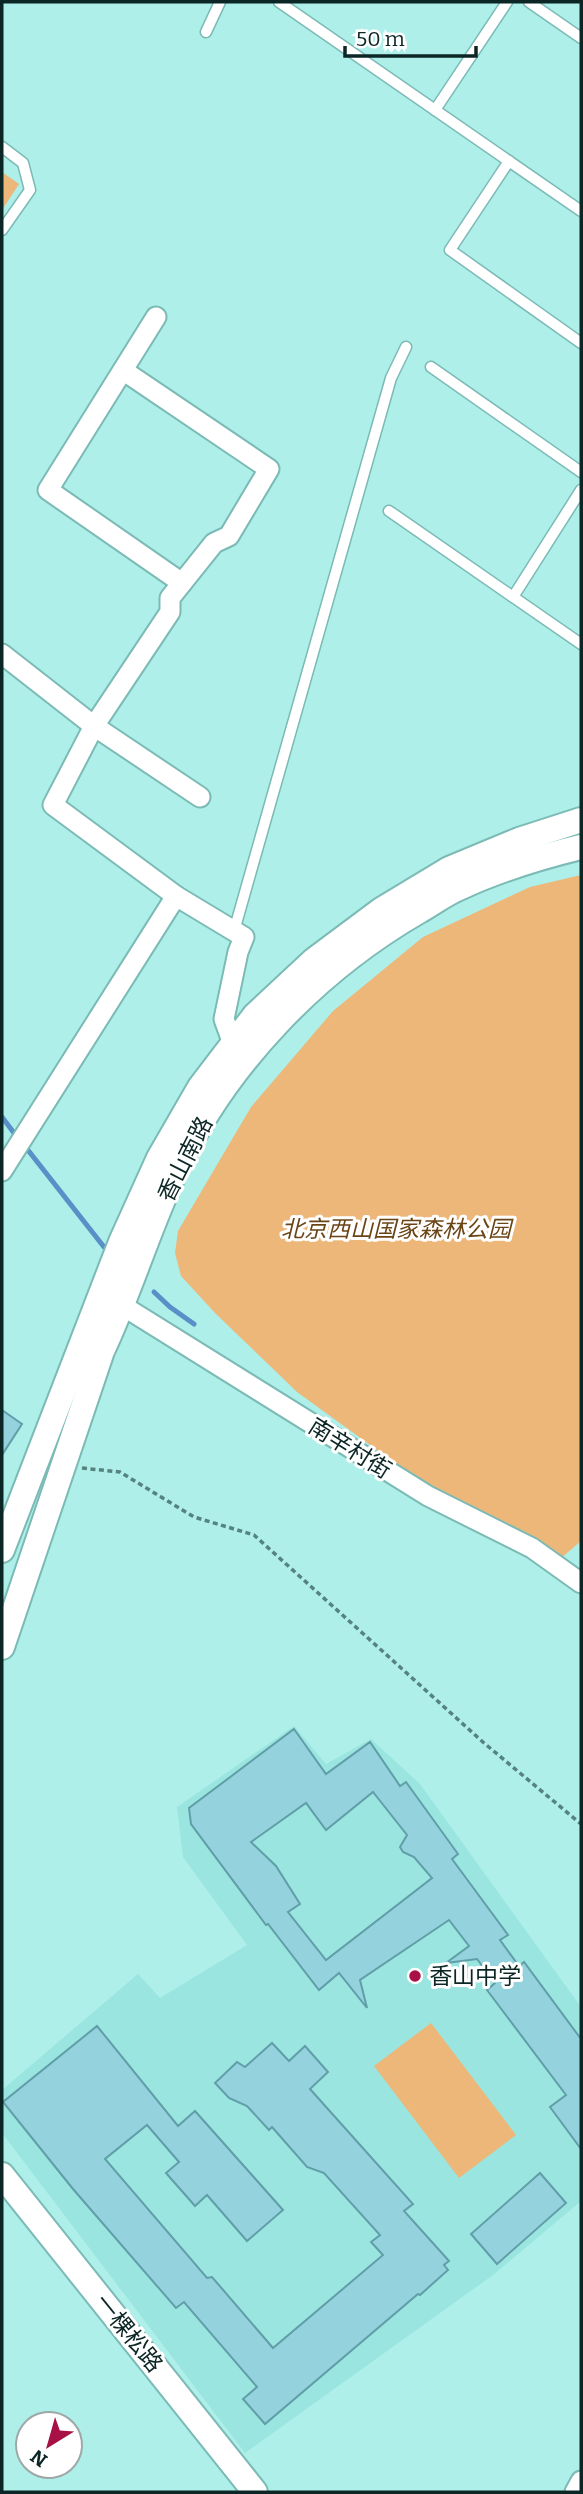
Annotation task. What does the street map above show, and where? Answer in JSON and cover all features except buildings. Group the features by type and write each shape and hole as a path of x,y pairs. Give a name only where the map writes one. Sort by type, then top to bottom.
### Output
{"street":[{"path":"156,317 48,490 182,583"},
{"path":"124,371 269,469 229,536 214,543 170,598 170,611 94,726 53,805 176,896 244,937 238,952 224,1019 233,1044"},
{"path":"2,654 94,726 200,797"},
{"name":"香山南路","path":"2,1550 121,1242 159,1158 200,1087 255,1015 314,960 381,910 449,869 519,840 581,820"},
{"name":"香山南路","path":"2,1647 102,1351 122,1307 141,1250 177,1167 217,1097 271,1030 328,975 392,926 458,888 522,862 581,847"},
{"path":"2,1171 176,896"},
{"name":"南辛村街","path":"122,1307 428,1496 532,1548 581,1583"},
{"name":"一棵松路","path":"2,2175 256,2492"},
{"path":"575,2492 581,2482"}],"lane":[{"path":"206,32 219,2"},
{"path":"279,2 581,211"},
{"path":"435,110 507,2"},
{"path":"529,2 581,38"},
{"path":"2,147 23,163 30,190 2,230"},
{"path":"509,161 450,250 581,343"},
{"path":"234,931 391,378 406,348"},
{"path":"431,367 581,472"},
{"path":"513,597 581,489"},
{"path":"389,510 581,644"}],"path":[{"path":"63,1466 120,1472 194,1517 254,1535 484,1742 581,1824"}],"shaded area":[{"path":"294,1726 326,1764 371,1739 420,1784 581,2007 581,2201 493,2275 245,2453 2,2133 2,2090 138,1974 160,1998 247,1945 183,1857 177,1807"}],"green space":[{"path":"2,172 19,184 2,210"},
{"name":"北京西山国家森林公园","path":"581,875 581,1541 560,1559 527,1533 484,1515 421,1482 297,1392 215,1313 181,1276 175,1253 178,1231 251,1107 333,1011 423,937 530,887"},
{"path":"431,2023 516,2135 459,2178 374,2066"}],"waterway":[{"path":"2,1117 17,1137"},
{"path":"24,1145 104,1247"},
{"path":"154,1292 194,1324"}],"place":[{"name":"香山中学","path":"415,1976"}]}
